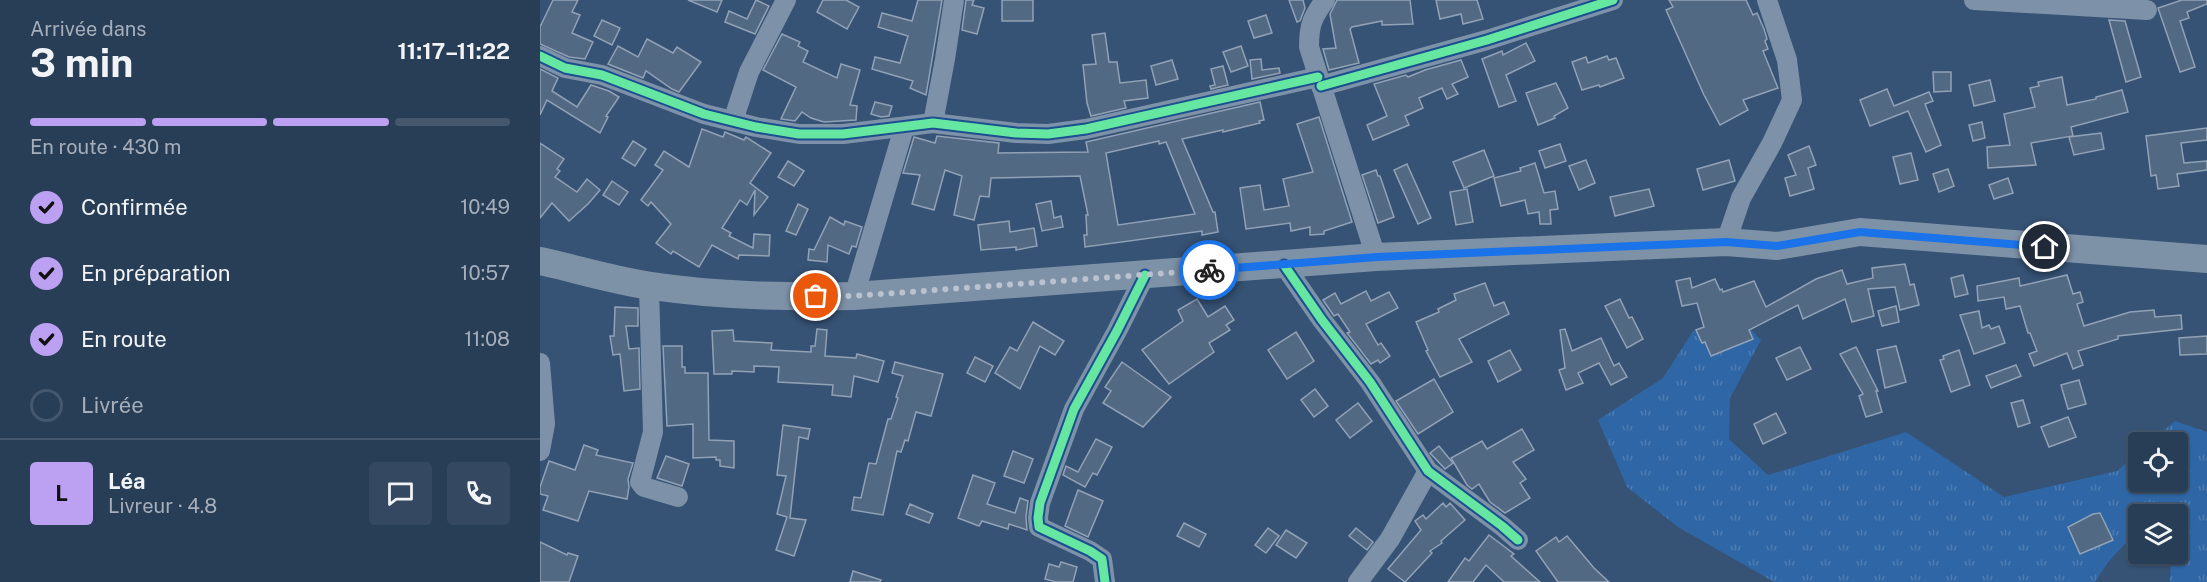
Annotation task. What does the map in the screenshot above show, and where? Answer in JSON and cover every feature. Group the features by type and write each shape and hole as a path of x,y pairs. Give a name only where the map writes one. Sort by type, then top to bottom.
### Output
{"highway":[{"path":"540,261 649,286 715,294 777,297 854,296 1377,257 1726,242 1777,246 1860,232 2207,259"}],"street":[{"path":"733,122 749,72 786,0"},
{"path":"933,123 954,0"},
{"path":"1325,0 1309,9 1309,47 1377,257"},
{"path":"540,56 565,68 602,75 704,114 733,122 799,134 843,134 933,123 1016,133 1048,134 1086,129 1319,81 1487,40 1613,0"},
{"path":"1726,242 1741,198 1792,100 1787,60 1767,0"},
{"path":"1974,0 2147,10"},
{"path":"854,296 904,128"},
{"path":"1284,265 1322,320 1370,382 1428,471 1518,540"},
{"path":"1105,582 1102,559 1039,527 1038,518 1046,483 1074,409 1145,275"},
{"path":"649,286 653,432 640,482 644,487 678,497"},
{"path":"540,363 545,424 540,451"},
{"path":"1358,582 1390,539 1428,471"}],"green space":[{"path":"1735,313 1761,340 1730,398 1729,439 1768,475 1906,432 2004,497 2117,471 2128,462 2128,492 2188,492 2188,432 2162,432 2175,421 2207,432 2207,582 2170,582 2171,564 2188,564 2188,504 2128,504 2128,541 2109,561 2095,582 1774,582 1678,527 1627,487 1598,420 1663,378 1693,331"}],"building":[{"path":"553,0 578,0 572,12 580,15 572,33 593,42 585,59 569,57 540,44 540,27"},
{"path":"688,0 722,0 717,12"},
{"path":"756,0 769,6 755,34 725,22 729,11 747,19"},
{"path":"823,0 846,0 859,7 847,29 817,12"},
{"path":"918,0 942,0 926,95 910,88 913,81 872,69 875,57 900,63 908,36 878,27 882,13 912,21"},
{"path":"966,0 974,0 972,5 984,8 977,34 962,30"},
{"path":"1002,0 1033,0 1033,21 1002,21"},
{"path":"1289,0 1303,0 1305,8 1300,21 1297,22"},
{"path":"1337,0 1410,0 1413,24 1382,25 1382,21 1352,27 1350,29 1359,63 1329,70 1323,49 1336,48 1330,14"},
{"path":"1436,0 1477,0 1483,19 1463,24 1461,14 1440,19"},
{"path":"1669,0 1746,0 1753,15 1757,13 1764,29 1768,49 1763,51 1778,88 1743,100 1748,110 1720,125 1666,10 1673,7"},
{"path":"2182,0 2207,0 2207,4 2187,12 2189,18 2180,21 2195,67 2180,72 2158,8"},
{"path":"1266,15 1272,33 1254,38 1248,21"},
{"path":"602,20 620,28 612,45 594,36"},
{"path":"2109,20 2125,21 2141,77 2126,82"},
{"path":"1105,33 1109,62 1117,62 1120,83 1146,80 1148,98 1124,101 1126,108 1091,116 1087,103 1083,65 1096,64 1092,35"},
{"path":"782,34 800,42 798,46 808,51 803,62 837,78 841,64 860,70 850,105 857,106 856,120 824,122 802,112 795,121 781,119 796,87 763,70"},
{"path":"647,39 673,53 677,47 701,62 679,92 646,71 643,78 608,64 618,46 638,57"},
{"path":"1526,43 1535,61 1506,75 1516,101 1499,107 1482,59 1502,51 1503,55"},
{"path":"1241,46 1248,66 1231,72 1223,52"},
{"path":"1607,56 1609,60 1616,58 1624,78 1600,87 1599,85 1582,90 1572,62 1586,57 1588,63"},
{"path":"1261,59 1262,70 1279,68 1280,73 1252,79 1250,60"},
{"path":"1172,60 1178,79 1156,85 1151,66"},
{"path":"1461,60 1468,77 1452,84 1458,94 1447,99 1442,88 1419,98 1423,108 1405,116 1409,125 1373,140 1367,125 1387,116 1374,84 1406,75 1408,77"},
{"path":"1223,66 1228,85 1211,89 1210,86 1215,85 1211,69"},
{"path":"540,69 558,78 552,91 577,107 591,85 619,97 606,116 608,117 600,133 547,100 540,115"},
{"path":"1933,72 1951,72 1951,91 1934,92"},
{"path":"2062,77 2067,105 2096,99 2096,97 2122,90 2128,112 2071,127 2073,136 2031,143 2036,165 1988,168 1987,147 2010,145 2004,114 2035,107 2030,88 2039,86 2038,82"},
{"path":"1990,80 1995,101 1974,106 1969,85"},
{"path":"1556,83 1568,108 1554,116 1555,118 1538,125 1526,93"},
{"path":"1887,89 1894,106 1929,92 1933,101 1925,104 1941,145 1926,152 1908,111 1870,126 1860,100"},
{"path":"875,102 892,106 889,116 881,117 871,114"},
{"path":"1260,102 1264,120 1223,132 1223,130 1182,139 1213,212 1215,212 1218,232 1202,235 1202,231 1085,247 1084,235 1087,235 1086,215 1088,215 1080,176 991,178 989,197 980,196 974,220 954,215 962,176 945,170 934,210 912,204 920,175 903,173 914,137 935,143 937,136 999,143 998,153 1088,152 1086,142","holes":["1159,141 1159,144 1166,142 1195,214 1118,225 1106,153"]},
{"path":"1319,117 1352,222 1324,231 1324,234 1310,235 1310,227 1291,231 1290,223 1246,229 1240,188 1260,185 1264,210 1289,206 1283,179 1313,172 1297,124"},
{"path":"1982,122 1985,138 1973,141 1969,125"},
{"path":"2207,128 2207,140 2181,143 2184,163 2207,161 2207,170 2177,174 2179,186 2158,189 2156,175 2151,176 2146,136"},
{"path":"702,129 723,137 725,132 744,140 746,137 771,153 750,183 768,197 754,215 755,190 747,205 740,200 722,228 731,233 729,236 753,248 754,234 770,235 769,256 739,255 738,259 712,245 699,267 673,251 671,254 656,243 671,224 651,202 648,206 641,200 663,170 655,165 664,151 689,167"},
{"path":"2101,133 2104,149 2074,155 2069,137"},
{"path":"633,141 646,149 635,166 622,158"},
{"path":"540,143 564,159 555,177 577,192 587,179 600,190 569,221 552,203 540,218"},
{"path":"1560,144 1566,161 1545,168 1539,151"},
{"path":"1809,146 1816,165 1808,168 1814,189 1790,196 1785,178 1796,175 1788,155"},
{"path":"1484,150 1494,176 1464,188 1453,162"},
{"path":"1911,153 1918,180 1900,184 1893,157"},
{"path":"1586,160 1595,183 1579,190 1569,166"},
{"path":"1729,160 1735,181 1703,190 1697,169"},
{"path":"788,161 804,171 794,186 778,177"},
{"path":"1535,163 1544,193 1555,191 1558,209 1550,210 1551,224 1540,224 1539,212 1528,214 1525,200 1501,206 1494,178 1521,171 1520,168"},
{"path":"1407,164 1431,218 1418,224 1394,170"},
{"path":"1948,169 1954,186 1939,192 1933,174"},
{"path":"1376,170 1394,217 1378,223 1362,175"},
{"path":"2008,178 2013,193 1994,199 1989,185"},
{"path":"612,181 628,192 619,205 603,195"},
{"path":"1467,189 1473,222 1456,225 1450,192"},
{"path":"1649,189 1654,206 1615,216 1610,197"},
{"path":"1051,201 1054,218 1061,216 1063,227 1042,231 1036,204"},
{"path":"798,204 808,209 796,235 786,231"},
{"path":"830,217 844,225 845,221 862,227 856,247 852,246 849,254 828,245 827,262 808,260 809,249 814,250"},
{"path":"1009,221 1010,232 1034,228 1037,246 1016,250 1016,247 981,250 978,225"},
{"path":"1905,264 1910,285 1914,284 1919,305 1900,310 1895,287 1868,289 1874,316 1852,322 1845,299 1803,319 1798,305 1749,330 1753,339 1711,356 1696,330 1704,327 1697,303 1682,306 1676,281 1690,278 1692,288 1715,279 1723,292 1754,281 1766,307 1816,279 1842,270 1847,284 1873,278 1872,268"},
{"path":"1963,275 1968,294 1955,297 1951,278"},
{"path":"2067,275 2073,294 2080,292 2083,302 2077,304 2084,326 2130,312 2154,310 2155,317 2181,315 2182,329 2118,336 2118,339 2078,351 2083,365 2073,369 2067,353 2034,366 2029,354 2037,351 2028,333 2020,306 2006,309 2004,297 1978,301 1977,286 2019,278 2020,286"},
{"path":"1485,283 1494,306 1504,302 1509,314 1459,339 1472,362 1440,377 1426,351 1428,350 1416,322 1439,312 1438,309 1456,300 1454,294"},
{"path":"1366,291 1371,301 1389,292 1398,308 1366,324 1378,345 1381,343 1390,356 1380,363 1378,360 1371,364 1347,333 1350,332 1338,314 1334,316 1323,300 1335,293 1341,304"},
{"path":"1197,299 1208,317 1225,306 1234,320 1226,325 1230,330 1209,343 1214,352 1169,384 1142,350 1183,321 1178,310"},
{"path":"1620,299 1643,339 1627,348 1605,306"},
{"path":"1896,306 1899,322 1882,326 1878,311"},
{"path":"615,307 638,308 638,326 626,326 629,349 639,348 640,389 624,391 620,354 613,355 610,336 614,336"},
{"path":"1979,311 1982,328 1989,325 1991,329 1999,326 2005,343 1974,354 1960,315"},
{"path":"1033,322 1064,341 1055,355 1040,346 1020,389 995,373 1010,347 1017,351"},
{"path":"817,329 827,330 825,356 856,358 857,354 884,361 878,382 854,376 851,397 832,395 833,385 778,382 779,367 754,366 754,372 732,371 732,374 714,374 712,331 733,330 734,341 772,343 771,350 811,352 811,346 815,346"},
{"path":"1565,329 1572,351 1601,338 1614,366 1619,363 1627,377 1611,385 1599,363 1578,373 1583,383 1566,390 1559,370 1565,368 1560,330"},
{"path":"1296,332 1314,361 1287,379 1268,350"},
{"path":"2207,336 2207,354 2180,355 2179,338"},
{"path":"663,346 682,346 682,367 685,367 685,373 708,373 709,440 734,441 734,468 720,466 720,460 716,460 716,457 693,458 693,424 667,426"},
{"path":"1896,346 1906,382 1885,388 1877,350"},
{"path":"1800,347 1811,369 1787,380 1776,358"},
{"path":"1856,347 1878,391 1876,391 1882,412 1866,417 1859,396 1863,394 1840,354"},
{"path":"1510,350 1521,370 1498,382 1488,361"},
{"path":"1959,350 1970,385 1951,392 1940,360 1944,359 1943,356"},
{"path":"975,357 993,366 985,382 967,373"},
{"path":"895,362 943,374 931,416 916,412 908,441 905,440 901,452 897,451 883,515 852,510 854,497 861,498 869,463 876,464 888,419 891,419 898,398 896,397 903,376 892,373"},
{"path":"1122,362 1171,397 1143,427 1103,403 1111,391 1105,387"},
{"path":"2016,365 2021,376 1991,388 1986,376"},
{"path":"1434,379 1453,412 1418,434 1396,401"},
{"path":"2079,380 2086,404 2068,409 2061,385"},
{"path":"1315,389 1328,406 1314,417 1301,400"},
{"path":"2023,400 2030,423 2018,427 2011,403"},
{"path":"1358,403 1372,421 1350,438 1336,420"},
{"path":"1776,413 1786,433 1763,444 1754,424"},
{"path":"2068,417 2076,437 2049,447 2041,427"},
{"path":"783,425 810,429 808,439 799,437 790,518 806,520 794,556 776,550 787,517 777,514 786,476 777,475"},
{"path":"1522,429 1534,450 1513,462 1526,479 1520,483 1530,498 1505,513 1490,502 1479,484 1472,489 1467,485 1451,458 1482,441 1487,449"},
{"path":"1096,439 1112,447 1097,475 1093,473 1085,487 1063,475 1066,466 1078,472"},
{"path":"584,445 598,450 596,455 633,463 628,479 627,499 589,491 578,521 543,510 548,496 540,494 540,487 549,461 575,470"},
{"path":"1439,446 1453,463 1445,469 1430,453"},
{"path":"1013,451 1033,459 1024,483 1004,476"},
{"path":"666,456 689,464 682,486 657,478"},
{"path":"973,475 995,483 987,504 1015,513 1020,498 1028,501 1027,530 1009,524 1008,529 982,521 979,526 958,518"},
{"path":"1078,490 1103,501 1088,537 1065,526"},
{"path":"1443,503 1446,507 1450,503 1465,520 1441,541 1442,543 1430,551 1432,553 1405,582 1388,569 1421,530 1415,521 1423,515 1426,519"},
{"path":"910,504 933,514 929,523 906,514"},
{"path":"2100,513 2113,540 2080,554 2068,527 2093,514"},
{"path":"1184,523 1206,534 1199,547 1177,536"},
{"path":"1268,528 1279,536 1266,553 1255,545"},
{"path":"1356,528 1373,542 1367,550 1349,536"},
{"path":"1286,530 1307,543 1296,558 1276,545"},
{"path":"1489,535 1514,554 1511,556 1540,582 1504,582 1486,565 1473,582 1448,582 1465,558 1469,561"},
{"path":"1567,536 1609,582 1558,582 1536,551 1556,537 1559,542"},
{"path":"540,542 567,555 568,553 578,556 569,582 540,582"},
{"path":"1061,562 1077,567 1073,582 1056,582 1045,579 1049,564 1059,567"},
{"path":"853,571 881,580 880,582 850,582"}],"cycle path":[{"path":"1321,86 1487,40 1613,0"},
{"path":"540,56 565,68 602,75 704,114 756,127 799,134 843,134 933,123 1016,133 1048,134 1086,129 1318,77"},
{"path":"1284,265 1322,320 1370,382 1428,471 1518,540"},
{"path":"1105,582 1102,559 1039,527 1038,518 1040,503 1074,409 1145,275"}],"way so far":[{"path":"816,296 854,296 1209,270"}],"route":[{"path":"1209,270 1377,257 1726,242 1777,246 1860,232 2045,247"}]}
